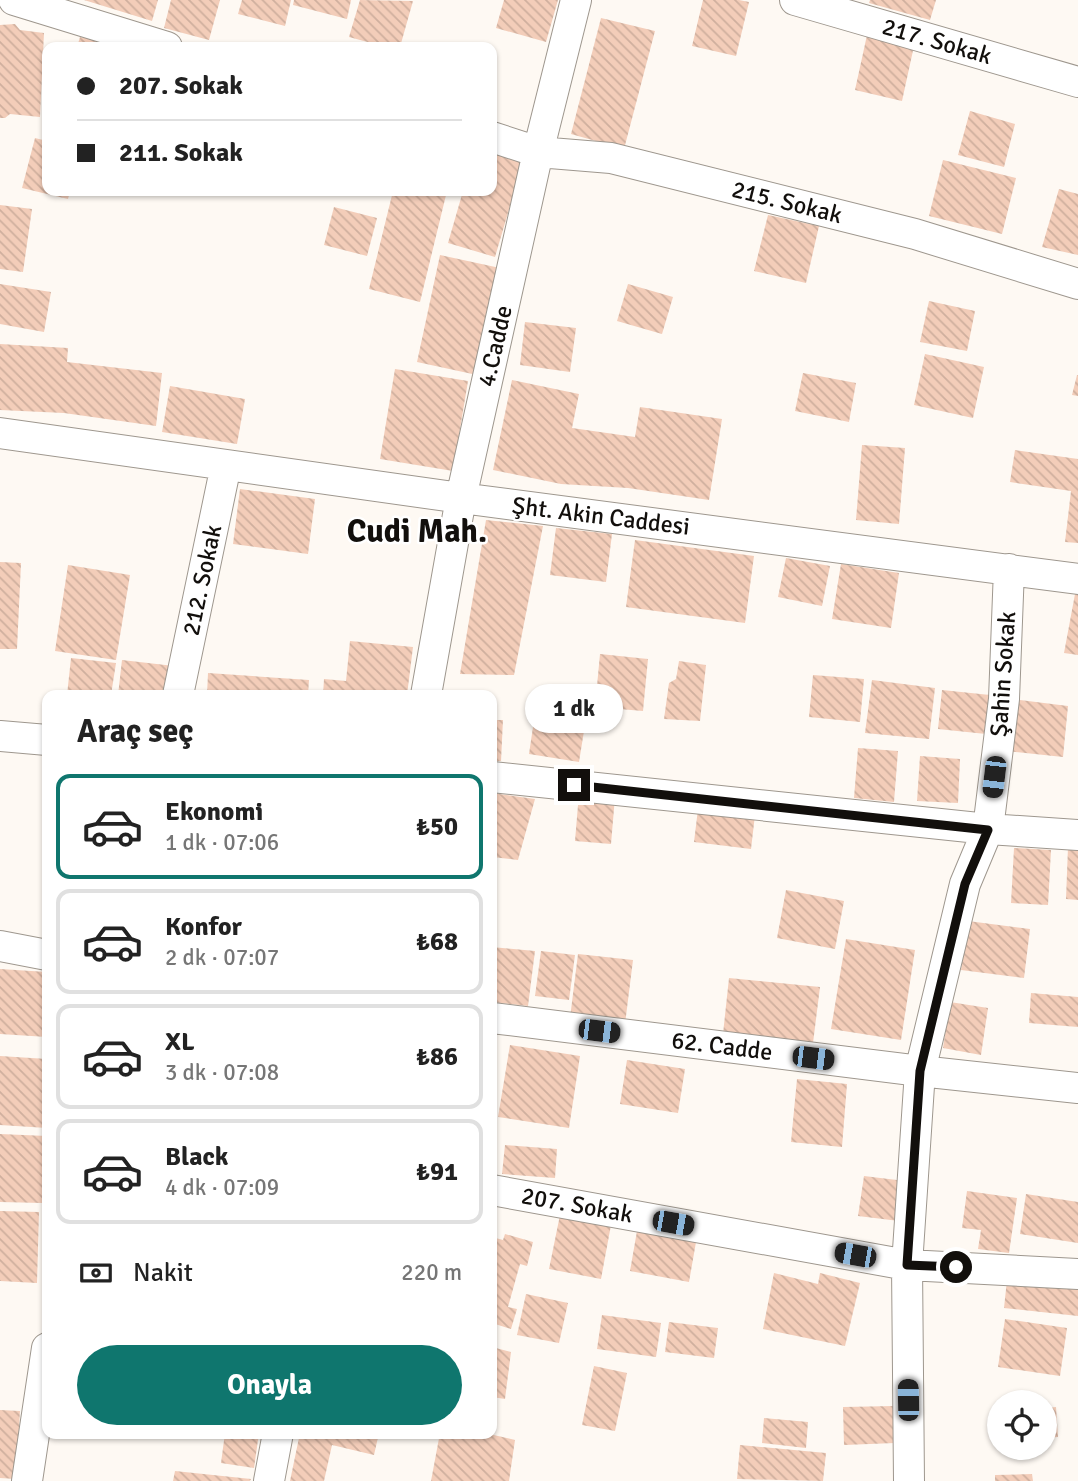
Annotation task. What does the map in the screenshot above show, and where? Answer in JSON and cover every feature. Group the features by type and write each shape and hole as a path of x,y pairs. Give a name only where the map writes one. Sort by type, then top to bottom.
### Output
{"street":[{"path":"14,0 151,42"},
{"name":"4.Cadde","path":"427,690 461,498 538,152 576,0"},
{"name":"217. Sokak","path":"795,0 1078,82"},
{"name":"215. Sokak","path":"497,139 538,152 611,158 915,234 1078,284"},
{"name":"Şht. Akin Caddesi","path":"0,433 461,498 1078,579"},
{"name":"212. Sokak","path":"179,690 226,464"},
{"name":"Şahin Sokak","path":"909,1481 907,1265 920,1071 965,884 988,830 1004,699 1009,569"},
{"path":"0,736 42,740"},
{"path":"497,778 988,830 1078,835"},
{"path":"0,946 42,954"},
{"name":"62. Cadde","path":"497,1019 1078,1088"},
{"name":"207. Sokak","path":"497,1191 907,1265 1078,1274"},
{"path":"27,1481 42,1382"},
{"path":"269,1481 277,1439"}],"building":[{"path":"84,0 158,0 152,21"},
{"path":"171,0 220,0 209,40 164,28"},
{"path":"242,0 291,0 285,26 238,14"},
{"path":"294,0 351,0 347,19 293,5"},
{"path":"360,0 413,1 401,42 368,42 349,37"},
{"path":"504,0 558,0 546,42 496,28"},
{"path":"703,0 749,2 736,56 692,46"},
{"path":"870,0 936,0 930,20 869,3"},
{"path":"601,18 655,31 624,149 571,134"},
{"path":"15,24 20,30 44,33 40,117 10,114 0,118 0,25"},
{"path":"867,35 914,46 902,101 855,90"},
{"path":"80,37 106,42 78,42"},
{"path":"970,111 1015,124 1004,167 958,155"},
{"path":"35,138 42,140 42,193 22,188"},
{"path":"497,147 525,155 495,257 448,243 462,196 497,196"},
{"path":"943,160 1016,178 1002,234 929,216"},
{"path":"1059,189 1078,194 1078,255 1042,247"},
{"path":"392,196 446,196 420,302 369,289"},
{"path":"0,205 32,209 23,272 0,269"},
{"path":"334,207 377,218 367,256 324,245"},
{"path":"768,215 819,226 806,283 754,271"},
{"path":"440,255 500,268 477,375 417,362"},
{"path":"0,284 51,292 44,332 0,324"},
{"path":"628,284 673,297 662,334 617,321"},
{"path":"929,301 975,311 967,351 920,342"},
{"path":"525,322 576,328 570,372 520,365"},
{"path":"0,344 68,348 67,362 162,373 156,426 64,413 0,410"},
{"path":"925,354 984,367 973,418 914,405"},
{"path":"395,369 468,381 453,471 380,459"},
{"path":"803,373 856,383 849,422 795,411"},
{"path":"1078,375 1078,396 1072,395"},
{"path":"512,380 579,394 572,428 635,437 640,407 722,419 709,500 628,488 561,484 493,470"},
{"path":"170,386 245,399 237,444 162,432"},
{"path":"862,445 905,448 899,524 856,520"},
{"path":"1015,450 1078,459 1078,543 1065,542 1071,491 1010,482"},
{"path":"240,489 315,499 308,554 233,544"},
{"path":"486,520 543,526 514,675 460,674"},
{"path":"556,528 612,534 606,582 550,575"},
{"path":"635,540 754,556 745,623 626,607"},
{"path":"786,558 830,566 822,606 778,597"},
{"path":"0,562 21,563 17,649 0,649"},
{"path":"841,564 899,573 891,628 832,619"},
{"path":"68,565 130,575 116,660 55,651"},
{"path":"1075,594 1078,594 1078,655 1064,653"},
{"path":"350,641 413,647 408,690 323,690 324,679 346,681"},
{"path":"600,654 648,659 643,711 595,707"},
{"path":"71,658 116,663 112,690 68,690"},
{"path":"122,660 174,666 171,690 119,690"},
{"path":"679,661 706,665 700,721 664,719 669,683 676,679"},
{"path":"208,673 309,680 308,690 207,690"},
{"path":"813,675 864,679 860,722 809,717"},
{"path":"872,680 935,688 929,739 865,733"},
{"path":"942,690 990,695 986,734 938,729"},
{"path":"538,693 589,700 579,762 529,754"},
{"path":"1012,699 1068,706 1063,757 1006,751"},
{"path":"497,720 503,720 501,761 497,761"},
{"path":"858,748 898,751 894,802 854,798"},
{"path":"920,756 960,759 958,803 917,801"},
{"path":"579,793 615,797 611,844 575,841"},
{"path":"497,794 535,799 518,860 497,858"},
{"path":"698,809 755,815 751,849 694,842"},
{"path":"1068,847 1078,847 1078,900 1066,899"},
{"path":"1014,848 1051,850 1048,905 1011,903"},
{"path":"786,890 844,901 835,949 777,938"},
{"path":"968,921 1030,929 1024,978 961,970"},
{"path":"846,939 915,950 901,1040 831,1029"},
{"path":"497,947 535,951 528,1006 497,1003"},
{"path":"541,951 575,955 569,1000 535,996"},
{"path":"578,954 633,960 625,1024 570,1018"},
{"path":"0,969 42,972 42,1037 0,1034"},
{"path":"729,978 820,987 813,1043 723,1034"},
{"path":"1031,993 1078,997 1078,1027 1029,1023"},
{"path":"950,1002 988,1008 981,1055 943,1048"},
{"path":"510,1045 580,1056 569,1128 498,1117"},
{"path":"0,1056 42,1059 42,1128 0,1125"},
{"path":"627,1060 685,1069 678,1113 620,1104"},
{"path":"797,1079 847,1084 842,1147 791,1142"},
{"path":"0,1134 42,1136 42,1203 0,1202"},
{"path":"505,1145 557,1149 555,1178 502,1174"},
{"path":"864,1176 905,1181 899,1221 858,1216"},
{"path":"967,1191 1017,1198 1009,1253 978,1249 981,1230 962,1228"},
{"path":"1026,1194 1078,1202 1078,1243 1020,1234"},
{"path":"0,1211 39,1212 37,1283 0,1281"},
{"path":"560,1215 611,1225 601,1279 549,1269"},
{"path":"637,1231 696,1242 689,1282 630,1271"},
{"path":"505,1234 533,1242 527,1266 520,1264 508,1307 517,1309 511,1329 497,1325 497,1238 503,1240"},
{"path":"774,1273 818,1284 820,1273 860,1283 845,1346 763,1329"},
{"path":"1007,1280 1078,1288 1078,1316 1004,1308"},
{"path":"526,1294 568,1303 559,1343 517,1335"},
{"path":"602,1315 661,1323 656,1357 597,1349"},
{"path":"1005,1319 1067,1328 1060,1376 998,1367"},
{"path":"669,1322 718,1328 714,1358 665,1352"},
{"path":"497,1348 511,1352 505,1399 497,1398"},
{"path":"594,1366 627,1373 615,1431 582,1425"},
{"path":"894,1406 895,1443 844,1445 843,1407"},
{"path":"0,1410 20,1411 16,1479 0,1478"},
{"path":"764,1418 808,1422 806,1448 762,1443"},
{"path":"497,1436 515,1440 509,1481 431,1481 439,1439 497,1439"},
{"path":"224,1439 258,1439 254,1468 221,1463"},
{"path":"299,1439 378,1439 374,1455 332,1445 324,1481 290,1481"},
{"path":"740,1445 826,1453 823,1481 737,1479"},
{"path":"175,1471 251,1479 173,1481"},
{"path":"1032,1474 1033,1481 995,1481 995,1475"}],"district":[{"name":"Cudi Mah.","path":"417,531"}],"route":[{"path":"574,785 988,830 965,884 920,1071 907,1265 956,1267"}]}
